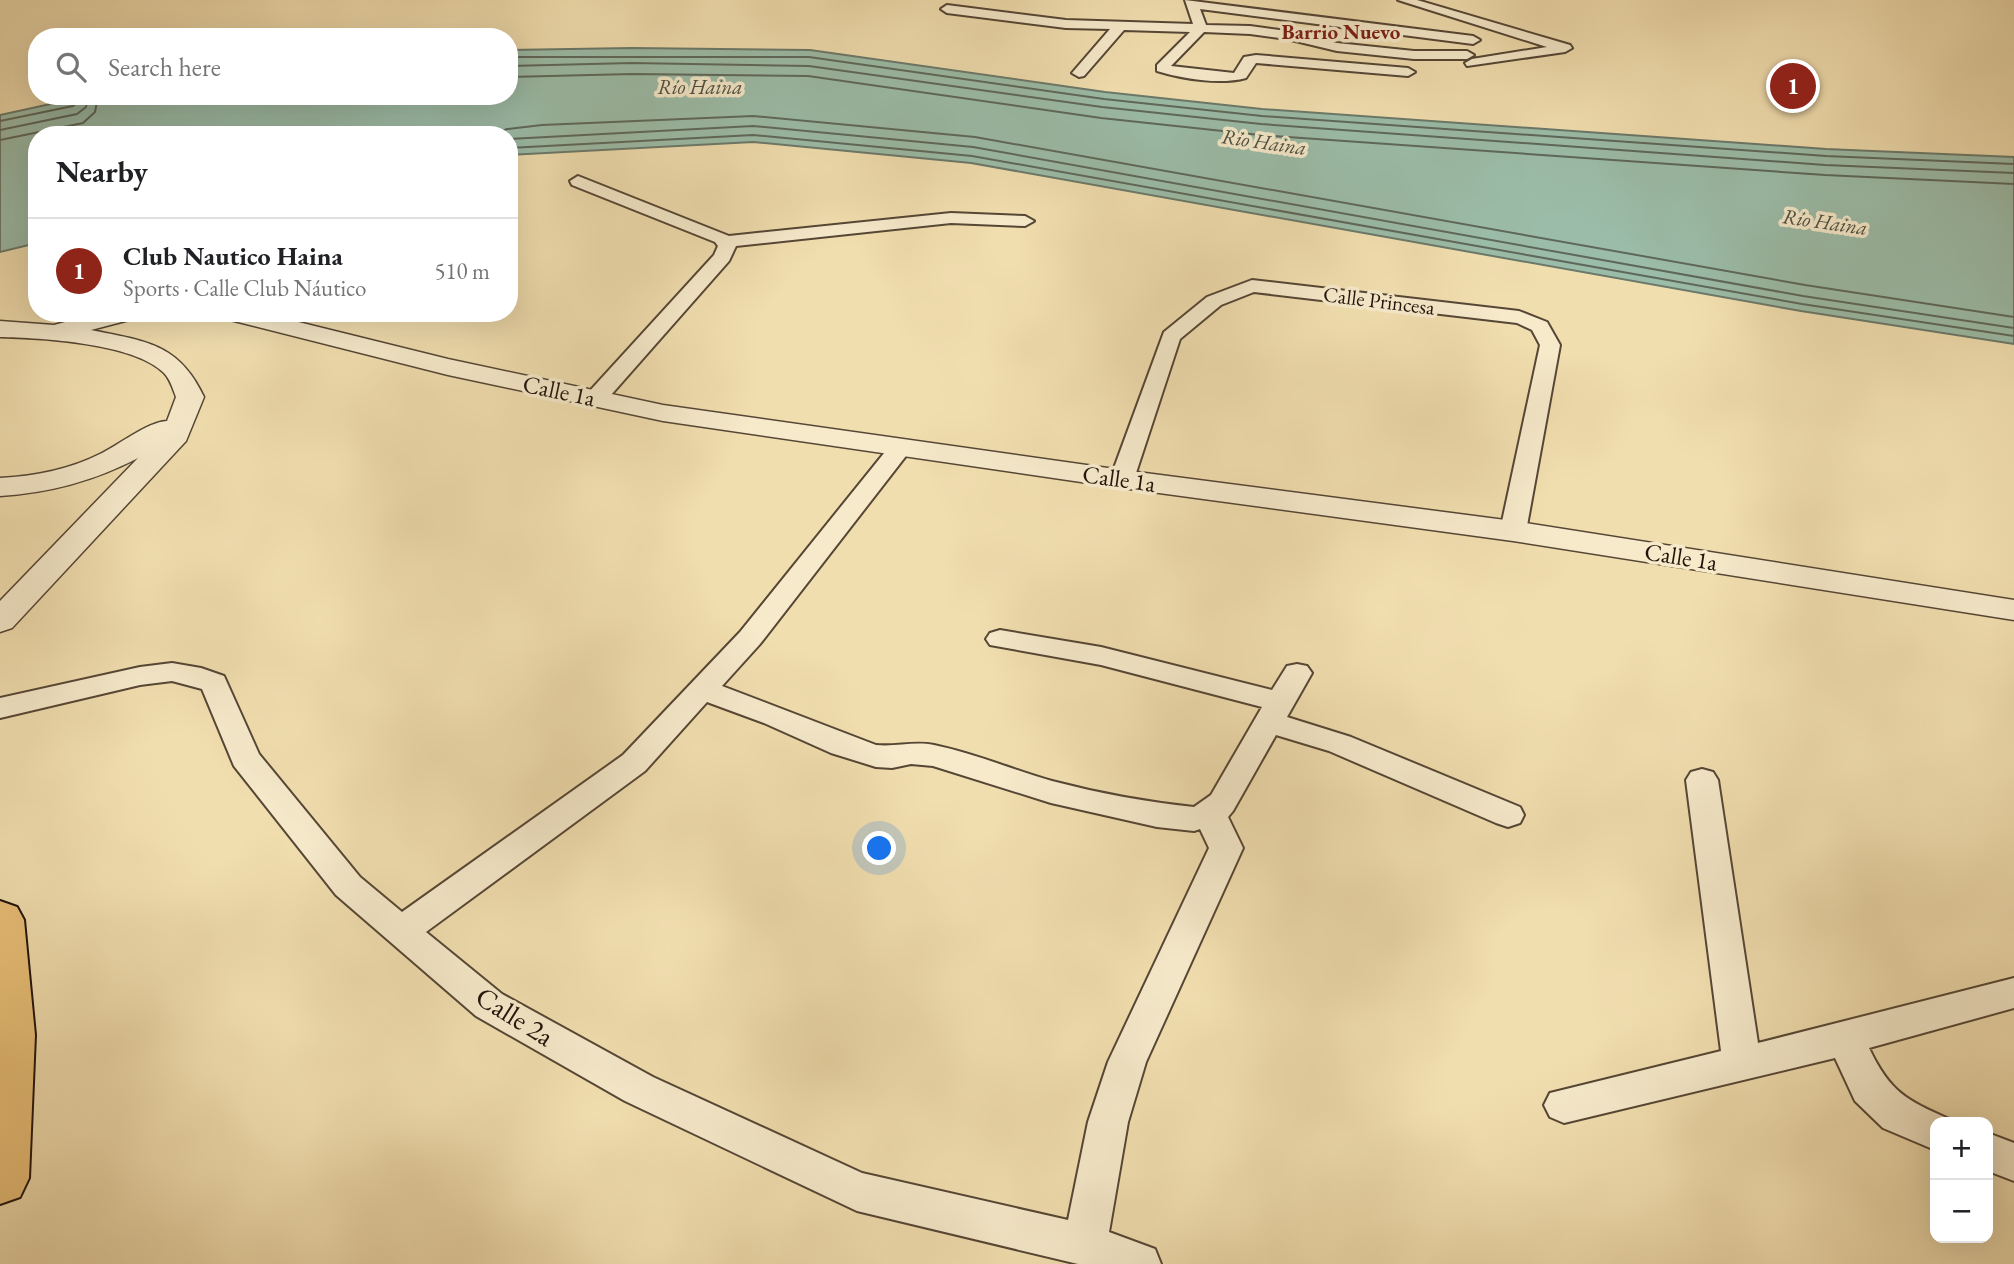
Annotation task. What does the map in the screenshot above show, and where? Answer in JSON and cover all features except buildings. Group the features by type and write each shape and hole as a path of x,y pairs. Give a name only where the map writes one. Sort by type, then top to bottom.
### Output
{"highway":[{"path":"0,920 9,1035 0,1178"}],"street":[{"path":"947,9 987,16 1119,27 1201,28 1287,35 1337,47 1469,59 1565,48 1404,0"},
{"path":"1201,28 1191,2 1479,41"},
{"path":"1287,35 1309,19"},
{"path":"1469,59 1479,41 1497,26"},
{"path":"1079,73 1119,27"},
{"path":"1201,28 1162,68 1175,72 1234,77 1241,75 1249,60 1256,59 1425,73"},
{"path":"1458,70 1473,69 1469,59"},
{"path":"578,181 703,230 726,242 951,218 1025,221"},
{"path":"595,399 722,257 726,242"},
{"name":"Calle Princesa","path":"1122,479 1171,336 1214,301 1234,291 1252,286 1519,317 1534,321 1545,329 1550,345 1513,531"},
{"path":"60,331 94,322"},
{"name":"Calle 1a","path":"267,322 448,367 663,413 1122,479 1513,531 2014,610"},
{"path":"0,329 60,331 154,355 171,365 182,378 190,397 176,435 0,621"},
{"path":"0,487 54,481 112,462 183,417"},
{"path":"403,930 510,850 634,764 750,638 901,447"},
{"path":"1000,639 1101,656 1274,712 1340,744 1508,815"},
{"name":"Calle 2a","path":"0,708 140,676 172,672 201,677 214,683 245,758 348,886 489,1005 639,1089 857,1191 1085,1245 1139,1264"},
{"path":"703,690 775,716 842,746 876,756 892,757 911,753 935,756 1051,792 1157,815 1194,819 1210,814 1222,803 1297,673"},
{"path":"1702,780 1742,1063"},
{"path":"1085,1245 1108,1122 1127,1062 1226,848 1210,814"},
{"path":"1564,1105 1845,1039 2014,993"},
{"path":"1845,1039 1869,1089 1897,1115 1930,1130"},
{"path":"1993,1154 2014,1162"}],"water":[{"name":"Río Haina","path":"518,50 810,50 1105,92 1262,109 1826,149 2014,157 2014,344 1801,311 971,163 753,142 518,155 518,126 28,126 28,245 0,252 0,115 46,105 518,105"}],"place":[{"name":"Club Nautico Haina","path":"1793,86"}],"district":[{"name":"Barrio Nuevo","path":"1341,32"}]}
